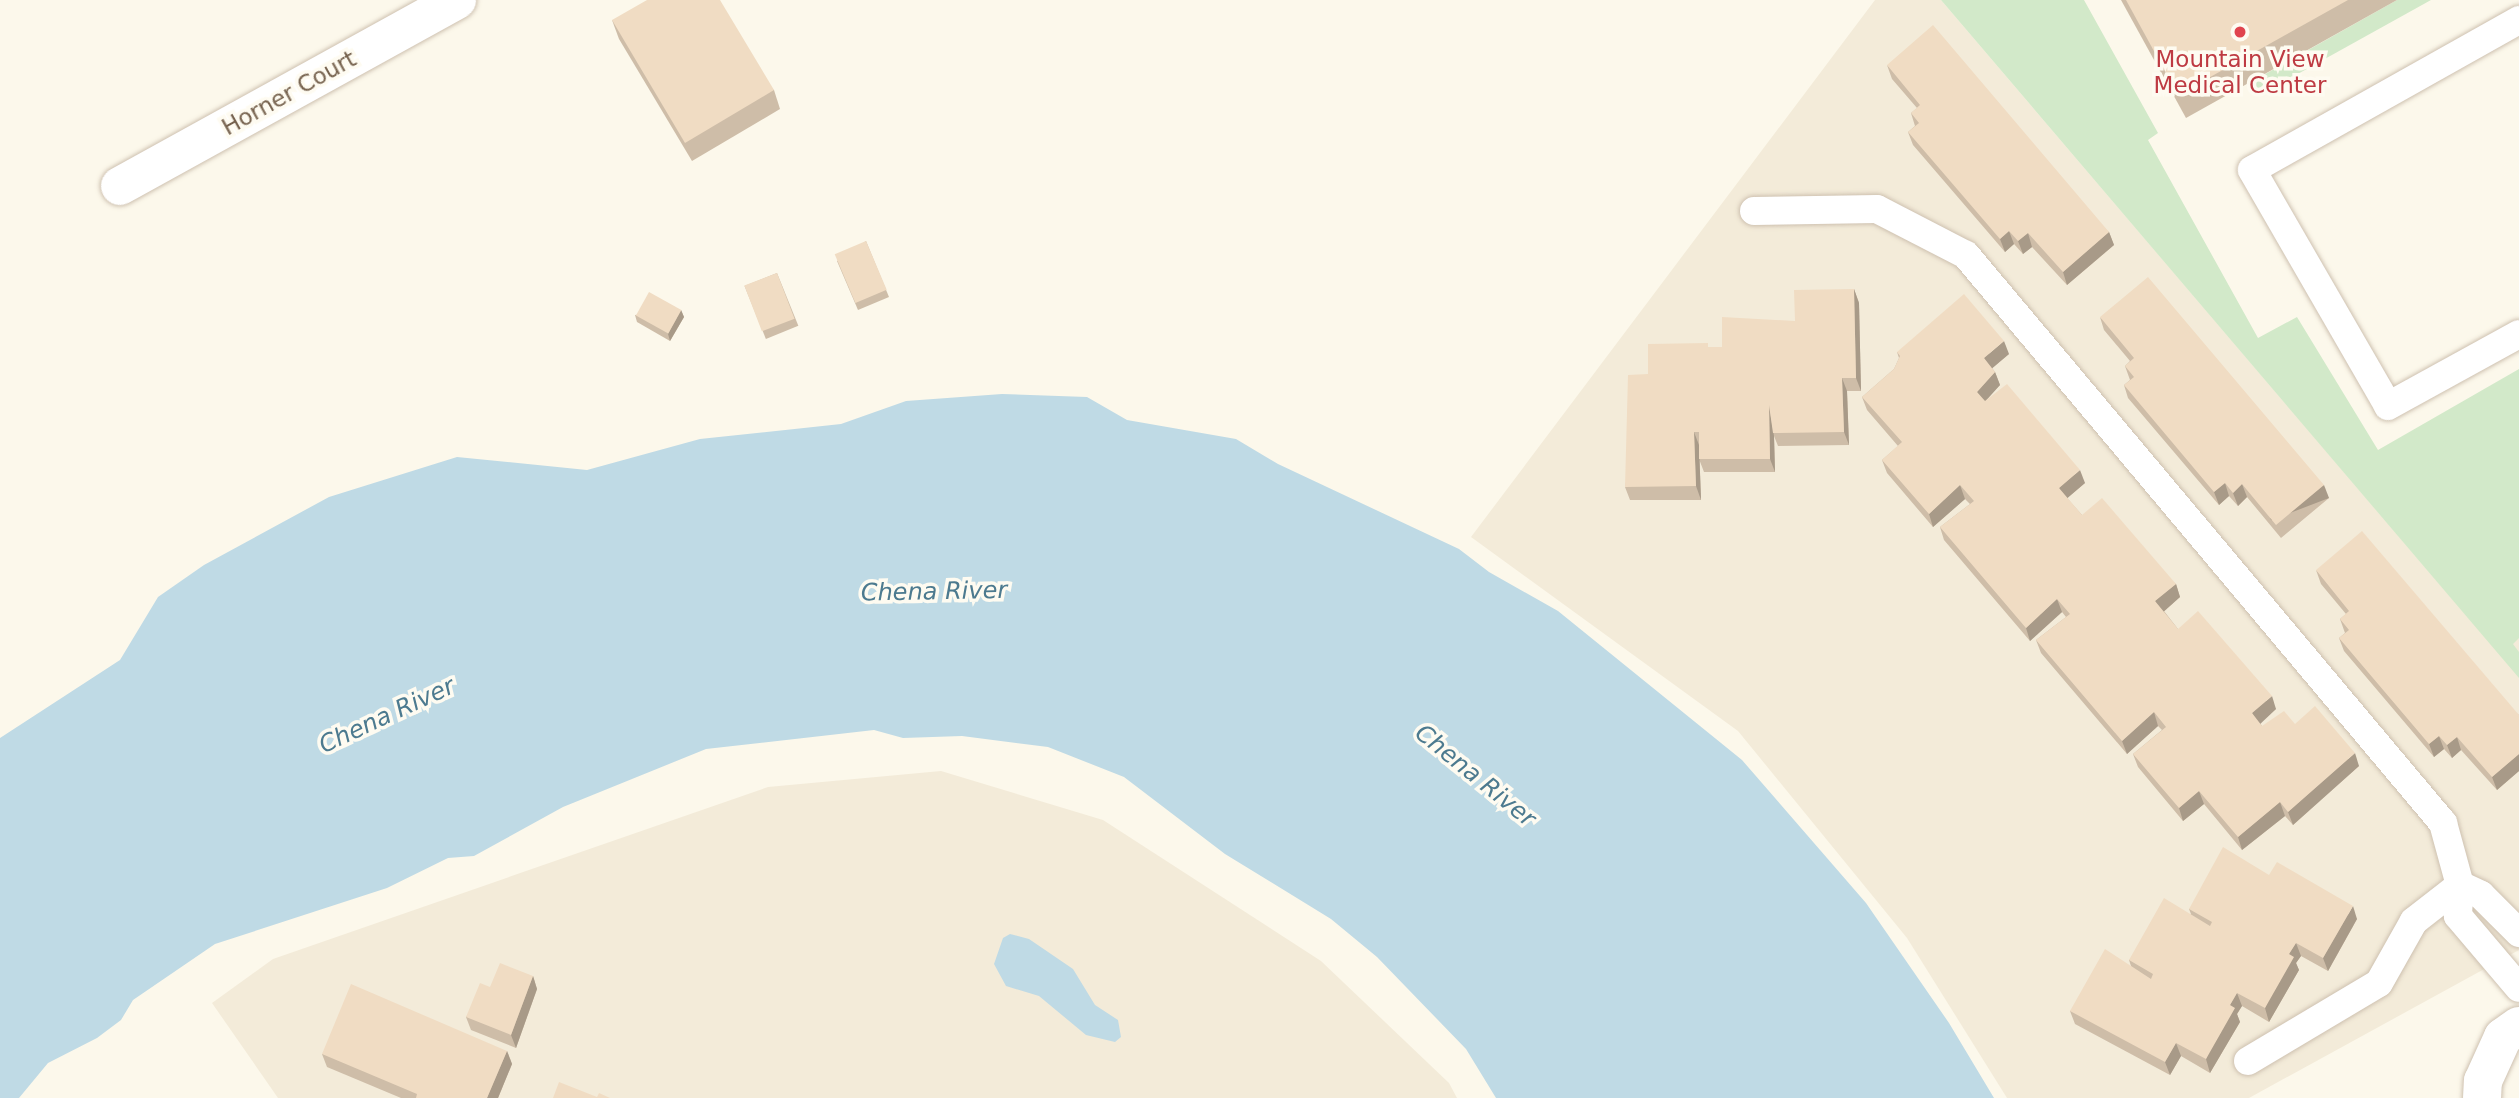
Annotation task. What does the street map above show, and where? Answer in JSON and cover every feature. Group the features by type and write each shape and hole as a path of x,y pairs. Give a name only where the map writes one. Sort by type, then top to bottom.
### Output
{"street":[{"name":"Horner Court","path":"120,186 457,0"},
{"path":"2482,1098 2483,1081 2511,1032"}],"lane":[{"path":"2519,20 2252,170 2388,406 2519,334"},
{"path":"1754,211 1877,209 1966,256 2443,823 2459,885 2458,916 2519,988"},
{"path":"2459,885 2481,895 2519,933"},
{"path":"2248,1061 2379,983 2414,921 2459,885"}],"shaded area":[{"path":"1875,0 1941,0 2470,620 2519,594 2519,950 2249,1098 2007,1098 1907,938 1738,731 1471,537"},
{"path":"941,771 1103,820 1321,961 1449,1083 1457,1098 278,1098 212,1003 273,959 768,787"}],"green space":[{"path":"1941,0 2084,0 2158,133 2148,140 2258,338 2297,317 2378,450 2519,369 2519,638 2513,644 2519,652 2519,678"},
{"path":"2397,0 2431,0 2260,95 2253,81"}],"water":[{"name":"Chena River","path":"1002,394 1087,397 1127,420 1236,439 1278,464 1459,549 1489,572 1558,611 1742,760 1866,903 1949,1023 1994,1098 1496,1098 1466,1049 1377,957 1331,919 1225,854 1124,777 1048,747 962,736 903,738 874,730 706,749 563,807 474,856 448,858 387,888 215,944 133,1000 121,1020 97,1038 48,1063 19,1098 0,1098 0,738 120,660 158,597 204,565 329,497 457,457 587,470 700,439 841,424 906,401"},
{"path":"1010,934 1029,939 1073,969 1095,1005 1118,1020 1121,1037 1115,1042 1086,1035 1039,996 1006,986 994,964 1003,938"}],"building":[{"path":"647,0 720,0 774,90 685,143 612,20"},
{"name":"Mountain View Medical Center","path":"2126,0 2348,0 2178,95"},
{"path":"1933,25 2109,232 2063,272 2028,233 2018,241 2009,231 2000,239 1908,132 1919,123 1911,113 1920,105 1887,65"},
{"path":"866,241 887,290 855,303 835,254"},
{"path":"777,273 795,319 762,331 744,286"},
{"path":"2148,277 2324,485 2276,525 2242,484 2233,493 2225,483 2214,492 2124,385 2134,377 2125,366 2134,358 2100,317"},
{"path":"1854,289 1856,378 1842,378 1844,432 1773,433 1769,405 1770,459 1699,459 1699,432 1694,432 1696,486 1625,487 1628,375 1648,374 1648,344 1708,343 1708,347 1722,347 1722,317 1795,321 1794,290"},
{"path":"649,292 681,310 668,334 636,316"},
{"path":"1964,294 2004,341 1984,358 1995,372 1977,392 1985,401 2007,384 2080,470 2059,488 2082,515 2102,498 2176,584 2155,601 2178,629 2198,611 2272,696 2252,713 2262,726 2284,711 2295,724 2315,706 2355,753 2288,812 2280,802 2238,837 2199,791 2179,808 2133,754 2166,727 2154,712 2122,741 2036,640 2070,614 2057,599 2026,628 1940,527 1974,501 1960,485 1929,514 1882,460 1902,442 1862,397 1894,369 1900,356 1897,352"},
{"path":"2362,531 2519,715 2519,754 2492,777 2457,737 2447,745 2439,736 2429,744 2339,638 2349,630 2340,619 2349,611 2316,570"},
{"path":"2223,847 2269,875 2277,862 2353,906 2323,958 2296,943 2289,954 2294,957 2265,1008 2237,993 2230,1005 2235,1008 2206,1059 2176,1043 2165,1062 2070,1011 2105,949 2151,979 2153,974 2129,960 2164,898 2210,926 2212,922 2189,909"},
{"path":"500,963 533,976 511,1035 466,1017 480,983 490,987"},
{"path":"351,984 507,1051 487,1098 416,1098 417,1094 322,1054"},
{"path":"559,1082 597,1097 599,1093 610,1098 553,1098"}],"place":[{"name":"Mountain View Medical Center","path":"2240,32"}]}
